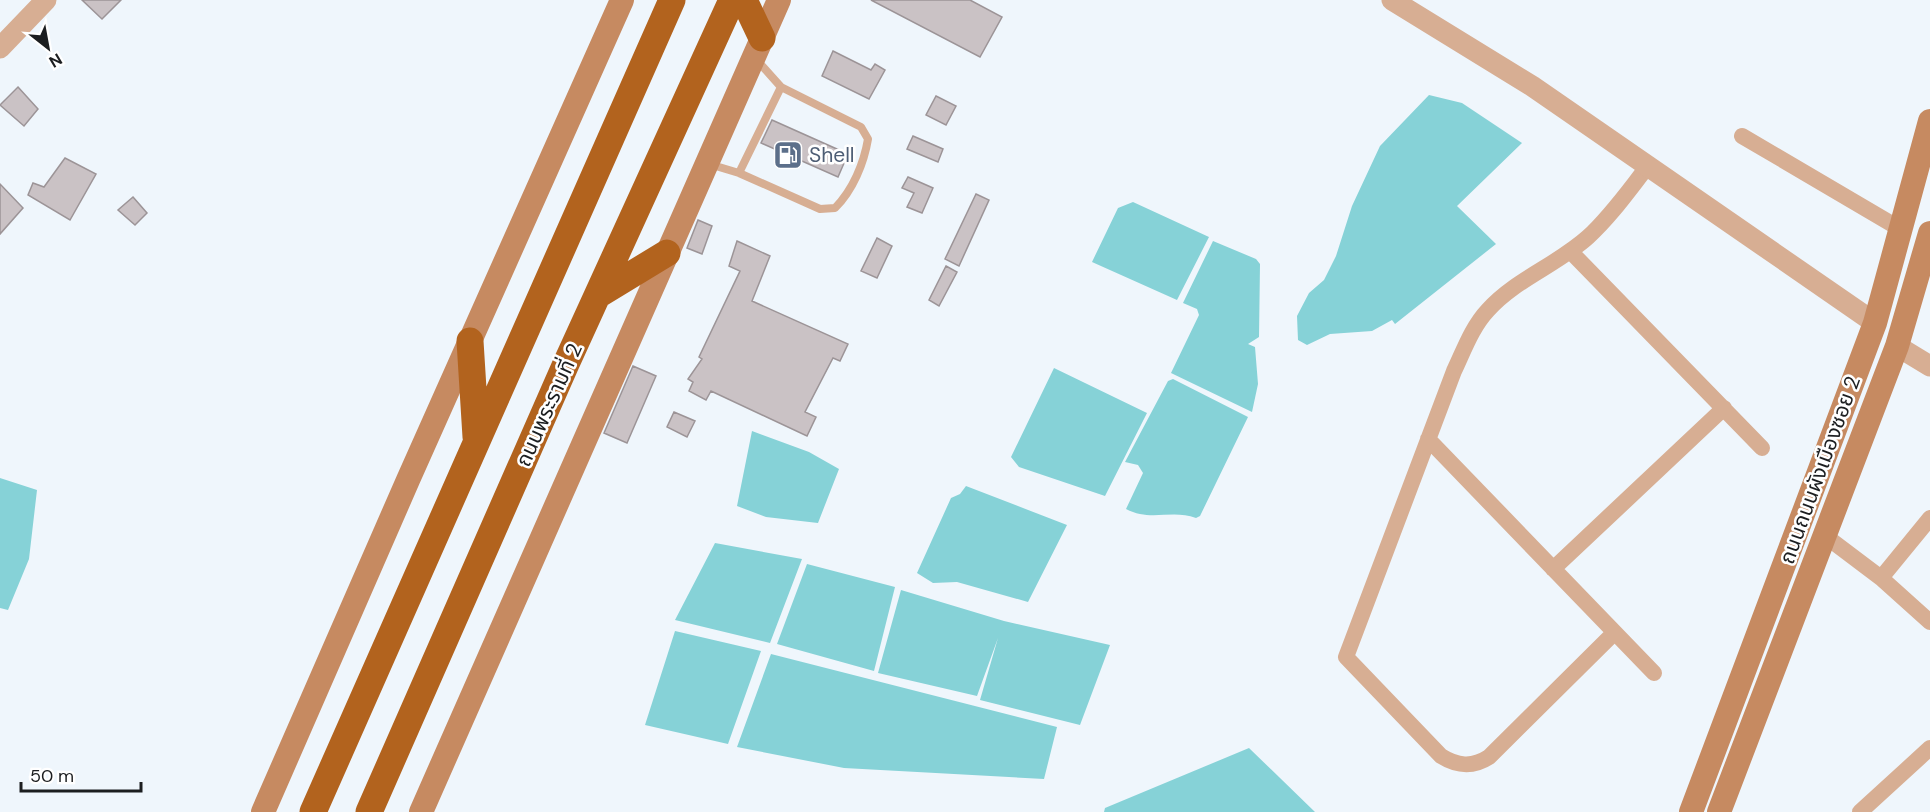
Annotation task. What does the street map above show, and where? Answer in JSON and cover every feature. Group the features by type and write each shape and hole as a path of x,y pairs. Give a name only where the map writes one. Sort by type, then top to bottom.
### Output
{"highway":[{"path":"313,812 672,0"},
{"name":"ถนนพระรามที่ 2","path":"369,812 598,295 732,0"},
{"path":"744,0 758,47"},
{"path":"598,295 667,253"},
{"path":"470,341 476,441"}],"main road":[{"path":"263,812 622,0"},
{"path":"422,812 779,0"},
{"name":"ถนนถนนผังเมืองซอย 2","path":"1691,812 1875,323 1930,121"},
{"name":"ถนนถนนผังเมืองซอย 2","path":"1719,812 1897,346 1930,233"},
{"path":"1808,503 1832,512"}],"street":[{"path":"0,48 46,0"},
{"path":"1392,0 1532,86 1875,323"},
{"path":"1742,136 1902,230"},
{"path":"1614,633 1489,757 1470,765 1455,765 1441,756 1346,657 1454,370 1474,327 1488,310 1516,286 1570,251 1606,219 1648,166"},
{"path":"1570,251 1762,448"},
{"path":"1897,346 1930,366"},
{"path":"1553,569 1724,408"},
{"path":"1428,439 1654,673"},
{"path":"1881,578 1930,518"},
{"path":"1824,535 1881,578 1930,622"},
{"path":"1860,812 1930,748"}],"lane":[{"path":"706,163 739,173 820,209 835,208 847,196 866,152 868,139 861,127 780,87 758,47"},
{"path":"739,173 780,87"}],"water":[{"path":"1429,95 1462,103 1522,143 1457,206 1496,244 1395,324 1392,320 1372,331 1330,334 1307,345 1298,340 1297,316 1309,293 1324,280 1336,256 1352,206 1380,146"},
{"path":"1133,202 1209,237 1177,300 1092,262 1118,208"},
{"path":"1213,241 1256,259 1260,264 1259,337 1248,344 1255,347 1258,384 1252,412 1171,373 1199,315 1197,309 1183,303"},
{"path":"1054,368 1147,413 1105,496 1019,467 1011,457"},
{"path":"1173,379 1248,417 1200,516 1196,518 1178,515 1144,515 1126,509 1143,473 1138,465 1125,462 1168,381"},
{"path":"752,431 809,452 839,469 818,523 766,517 737,506"},
{"path":"0,478 37,490 29,559 8,610 0,608"},
{"path":"966,486 1067,525 1028,602 957,582 933,583 917,573 951,498 960,494"},
{"path":"715,543 802,559 770,643 675,620"},
{"path":"807,564 895,587 874,671 777,644"},
{"path":"901,590 1004,621 1110,645 1080,725 980,700 998,638 977,696 878,673"},
{"path":"675,631 761,651 728,744 645,725"},
{"path":"771,654 1057,727 1044,779 844,768 737,747"},
{"path":"1249,748 1315,812 1104,812 1105,808"}],"building":[{"path":"82,0 121,0 102,19"},
{"path":"871,0 970,0 1002,17 980,57"},
{"path":"833,51 871,70 875,64 885,70 869,99 822,76"},
{"path":"18,87 38,109 24,126 0,105"},
{"path":"936,96 956,106 946,125 926,115"},
{"path":"772,120 848,154 838,177 761,143"},
{"path":"913,136 943,149 938,162 907,149"},
{"path":"65,158 96,174 70,220 28,195 33,183 44,187"},
{"path":"908,177 933,188 922,213 907,207 914,193 902,188"},
{"path":"0,184 23,208 0,234"},
{"path":"976,194 989,200 959,266 945,259"},
{"path":"133,197 147,213 135,225 118,210"},
{"path":"698,220 712,226 702,254 687,248"},
{"path":"877,238 892,246 877,278 861,271"},
{"path":"737,241 770,256 752,301 848,344 840,361 833,358 805,412 816,417 807,436 711,391 706,400 689,391 693,382 688,379 702,359 699,357 740,271 729,266"},
{"path":"946,266 957,272 939,306 929,300"},
{"path":"633,366 656,376 627,443 604,433"},
{"path":"674,412 695,421 687,437 667,427"}],"place":[{"name":"Shell","path":"788,155"}]}
